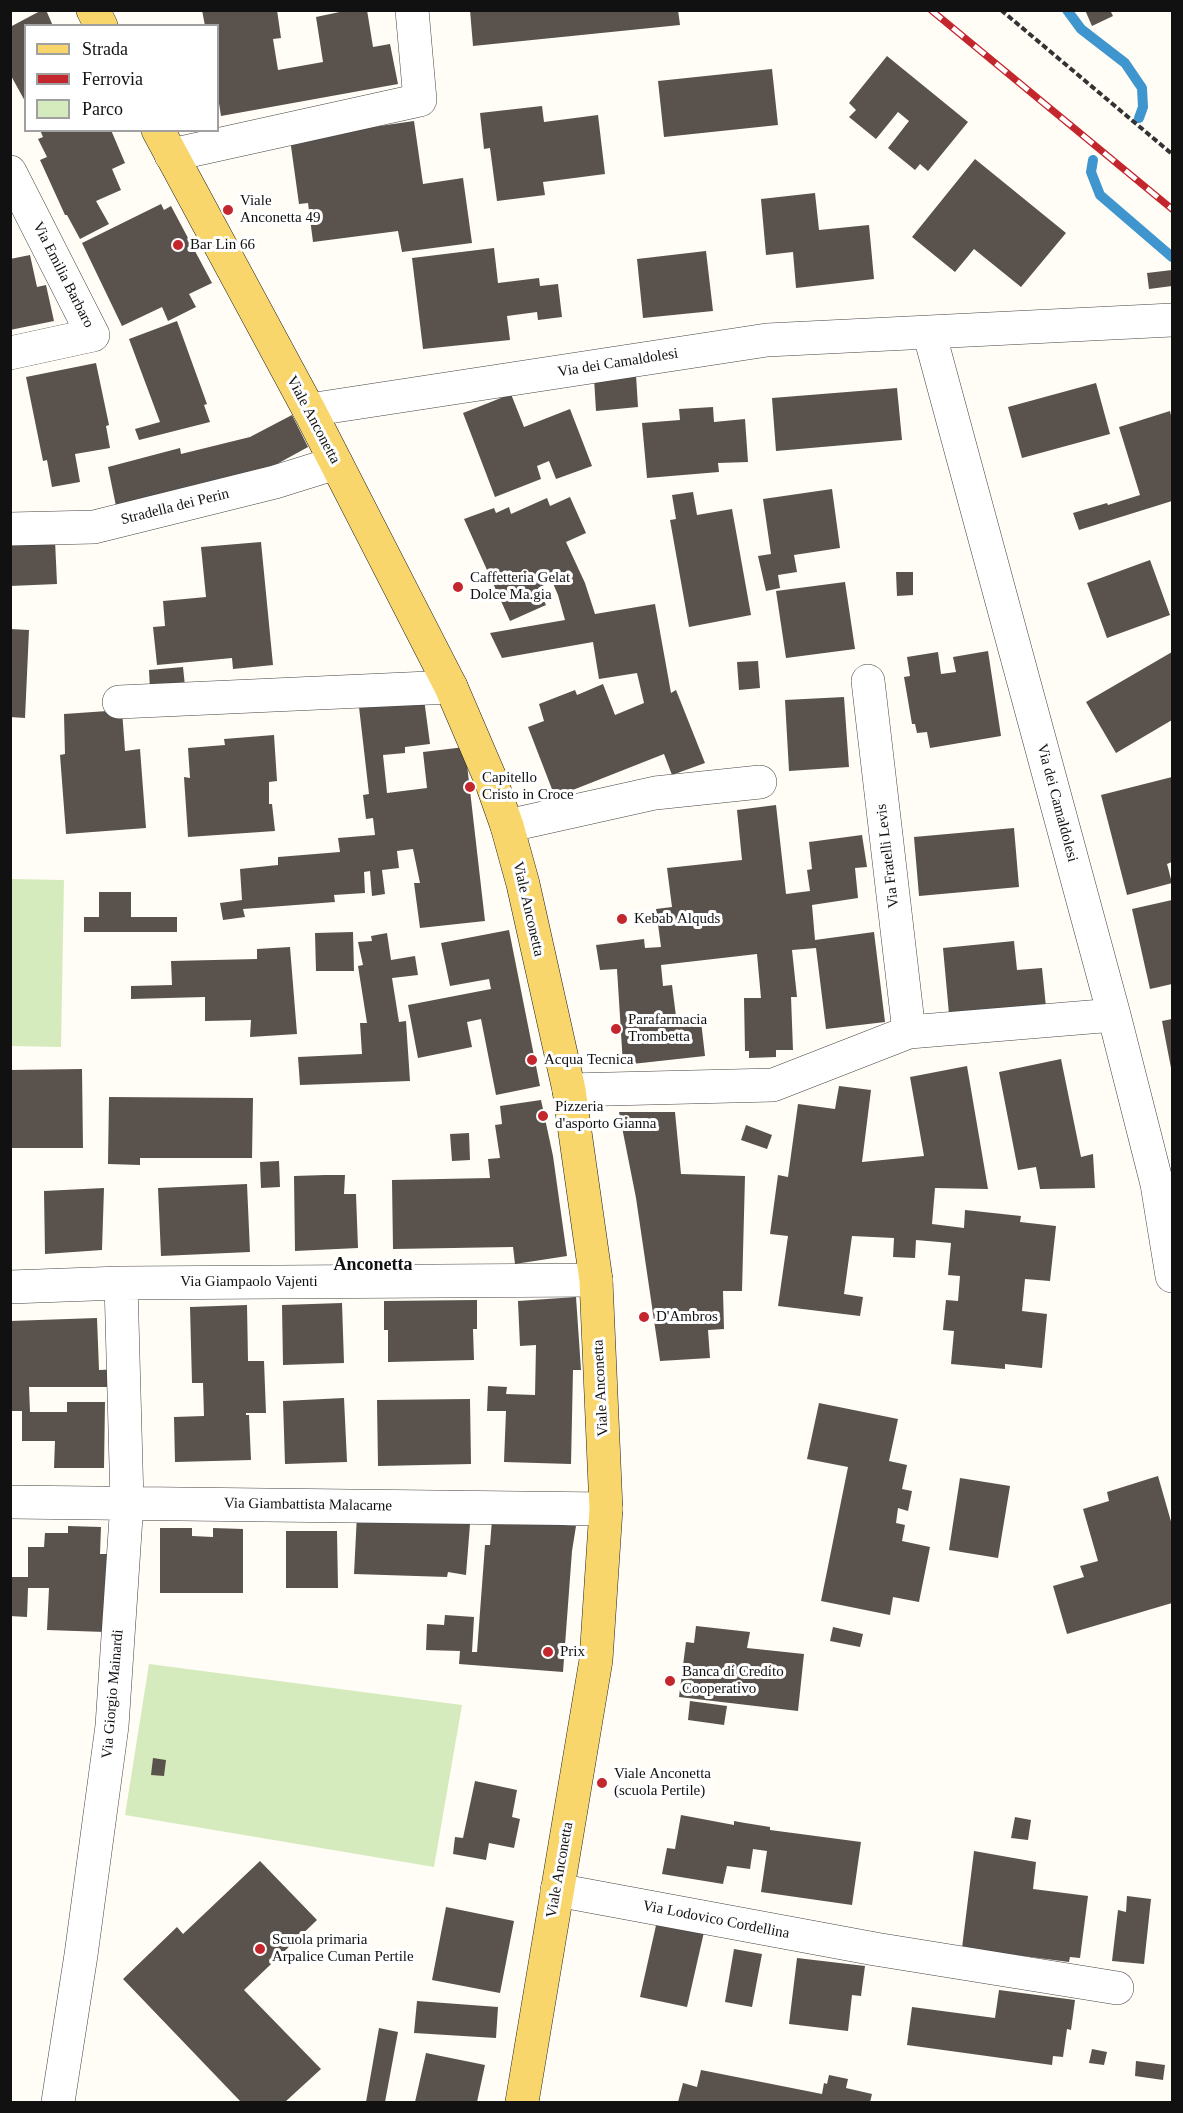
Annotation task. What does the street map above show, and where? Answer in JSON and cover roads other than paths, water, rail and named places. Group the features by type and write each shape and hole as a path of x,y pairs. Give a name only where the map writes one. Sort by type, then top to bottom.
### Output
{"main road":[{"path":"93,10 100,24"},
{"name":"Viale Anconetta","path":"165,143 309,410 451,687 490,778 507,826 523,884 569,1090 596,1280 606,1509 596,1659 522,2103"}],"street":[{"name":"Viale Anconetta","path":"165,143 420,100 412,10"},
{"name":"Via Emilia Barbaro","path":"10,172 93,335 10,353"},
{"name":"Via dei Camaldolesi","path":"309,410 767,340 1173,320"},
{"name":"Via dei Camaldolesi","path":"929,332 1114,1015 1157,1184 1173,1276"},
{"name":"Stradella dei Perin","path":"10,530 94,527 275,482 336,463"},
{"name":"Via Fratelli Levis","path":"868,681 909,1032"},
{"path":"119,702 451,687"},
{"path":"507,826 655,793 760,782"},
{"path":"569,1090 773,1085 909,1032 1114,1015"},
{"name":"Via Giampaolo Vajenti","path":"10,1287 121,1283 596,1280"},
{"name":"Via Giorgio Mainardi","path":"58,2103 112,1726 127,1502 121,1283"},
{"name":"Via Giambattista Malacarne","path":"10,1502 606,1509"},
{"name":"Via Lodovico Cordellina","path":"557,1890 875,1950 1117,1988"}],"waterway":[{"path":"1067,10 1081,29 1125,63 1142,88 1143,107 1139,118"},
{"path":"1093,160 1091,172 1100,195 1172,257"}],"railway":[{"path":"931,10 1172,209"}],"place":[{"name":"Viale Anconetta 49","path":"228,210"},
{"name":"Bar Lin 66","path":"178,245"},
{"name":"Caffetteria Gelat Dolce Ma.gia","path":"458,587"},
{"name":"Capitello Cristo in Croce","path":"470,787"},
{"name":"Kebab Alquds","path":"622,919"},
{"name":"Parafarmacia Trombetta","path":"616,1029"},
{"name":"Acqua Tecnica","path":"532,1060"},
{"name":"Pizzeria d'asporto Gianna","path":"543,1116"},
{"name":"D'Ambros","path":"644,1317"},
{"name":"Prix","path":"548,1652"},
{"name":"Banca di Credito Cooperativo","path":"670,1681"},
{"name":"Viale Anconetta (scuola Pertile)","path":"602,1783"},
{"name":"Scuola primaria Arpalice Cuman Pertile","path":"260,1949"}],"district":[{"name":"Anconetta","path":"373,1265"}]}
